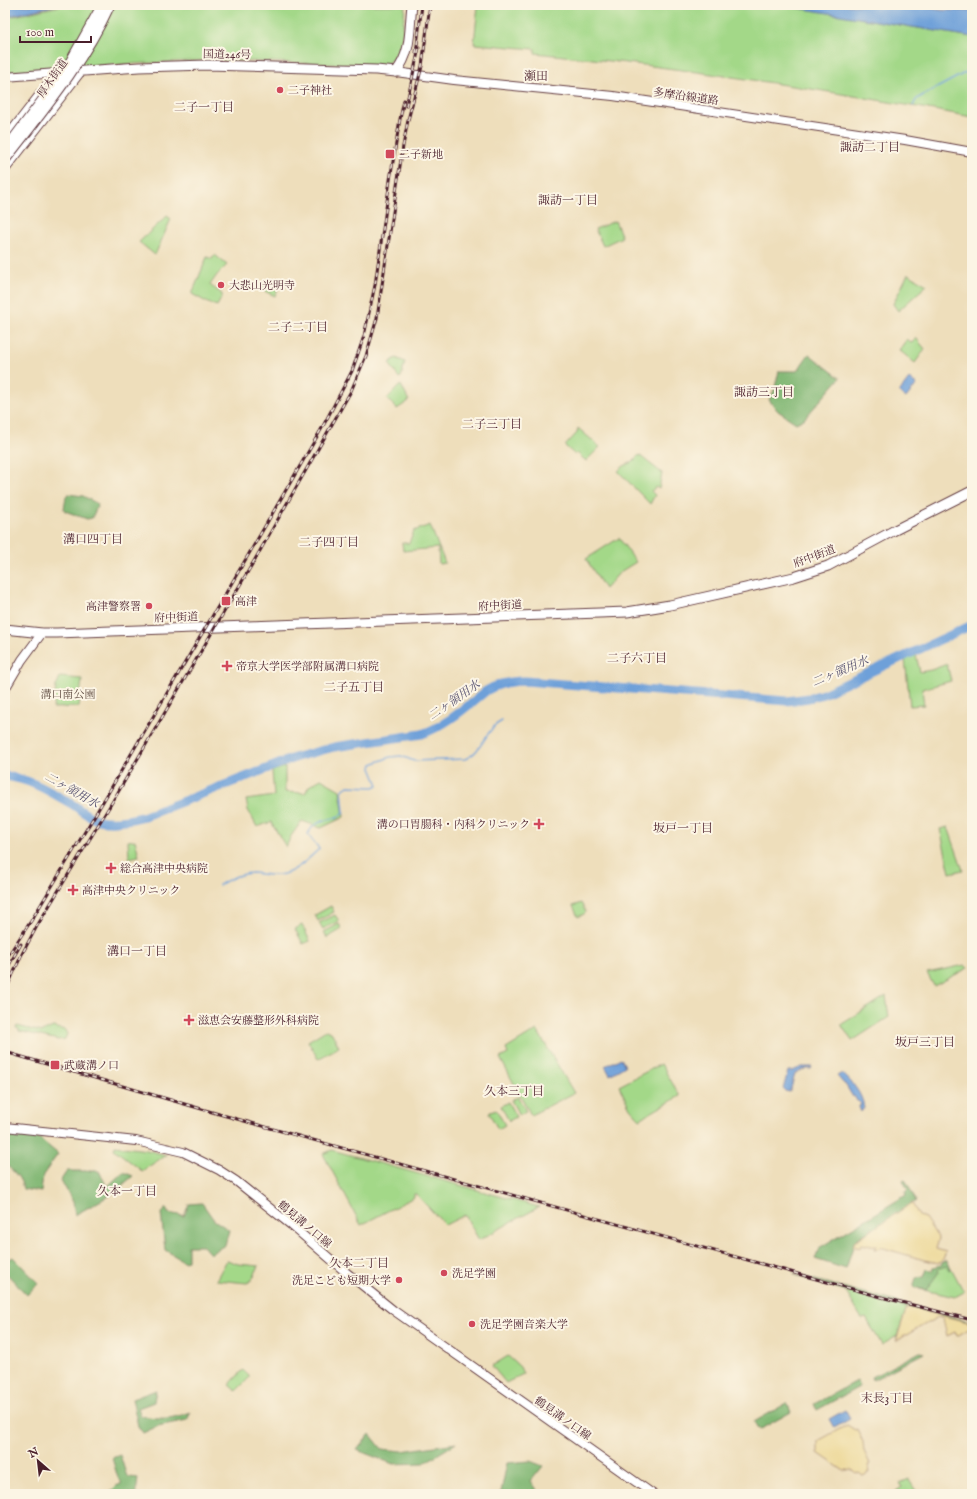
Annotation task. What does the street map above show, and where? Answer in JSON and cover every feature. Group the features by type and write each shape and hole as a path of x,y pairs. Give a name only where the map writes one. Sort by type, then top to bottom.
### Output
{"highway":[{"name":"厚木街道","path":"5,150 68,66 102,5"},
{"name":"厚木街道","path":"5,160 53,98 77,63 110,5"},
{"path":"400,67 407,52 412,5"},
{"path":"400,67 408,42"},
{"name":"国道246号","path":"57,73 139,67 208,65 376,70 400,67"},
{"path":"5,169 80,72"},
{"path":"5,140 57,73"},
{"name":"府中街道","path":"5,629 42,633 471,619 642,610 794,577 818,570 972,491"}],"main road":[{"name":"多摩沿線道路","path":"400,67 454,80 613,96 905,140 972,152"},
{"path":"5,77 57,73"},
{"path":"5,689 22,660 42,633"},
{"name":"鶴見溝ノ口線","path":"5,1127 136,1141 182,1152 216,1168 236,1181 291,1225 393,1310 652,1494"}],"green space":[{"path":"64,5 405,5 402,41 394,58 383,66 213,60 46,68 5,72 5,18"},
{"path":"478,5 783,5 972,37 972,117 754,80 644,65 535,53 535,49 474,44"},
{"path":"167,216 171,219 155,255 139,242"},
{"path":"615,221 622,237 603,246 595,229"},
{"path":"215,255 227,265 210,285 222,294 217,306 192,294 207,257 212,259"},
{"path":"908,274 927,285 898,311 893,304"},
{"path":"264,281 278,290 275,296 260,289"},
{"path":"916,338 925,349 915,363 899,350 907,339 912,343"},
{"path":"809,354 840,378 804,419 796,423 778,411 769,400 774,391 779,371 797,371"},
{"path":"396,358 405,362 401,377 399,378 389,363"},
{"path":"401,385 409,401 397,409 387,399"},
{"path":"578,428 600,447 586,461 577,453 575,455 565,446 577,433"},
{"path":"639,455 662,473 659,489 656,487 651,491 655,495 650,504 618,471 632,462"},
{"path":"68,494 83,496 98,504 92,518 87,519 65,511 66,496"},
{"path":"430,525 445,563 439,564 438,548 403,551 402,543 409,543 414,531"},
{"path":"619,538 636,562 620,572 605,589 586,559"},
{"path":"916,655 920,672 931,670 947,664 951,681 922,689 924,705 910,706 905,659"},
{"name":"溝口南公園","path":"60,677 82,679 79,707 53,708 56,686"},
{"path":"285,767 285,792 305,793 309,786 321,779 340,790 344,817 321,828 302,821 291,836 286,847 271,822 257,827 248,810 246,800 274,796 272,771"},
{"path":"948,827 963,870 950,873 940,829"},
{"path":"135,840 139,856 129,858 128,841"},
{"path":"581,903 586,912 578,917 573,906"},
{"path":"331,906 334,912 318,921 315,915"},
{"path":"335,915 339,921 323,929 319,923"},
{"path":"339,924 342,929 327,938 324,932"},
{"path":"302,925 310,941 303,944 295,929"},
{"path":"965,965 968,968 934,986 927,973"},
{"path":"886,996 889,1017 852,1041 842,1024"},
{"path":"17,1026 42,1032 53,1027 65,1030 67,1034 65,1039 58,1040 19,1031 19,1029 16,1028"},
{"path":"326,1030 332,1033 339,1047 318,1059 308,1041"},
{"path":"537,1030 574,1093 531,1115 500,1058 508,1054 506,1049"},
{"path":"661,1064 680,1096 640,1119 630,1108 619,1086"},
{"path":"518,1097 526,1111 519,1115 511,1100"},
{"path":"508,1102 516,1117 509,1121 501,1106"},
{"path":"496,1109 505,1125 498,1129 489,1113"},
{"path":"5,1134 39,1138 58,1154 43,1175 41,1192 23,1189 19,1178 5,1164"},
{"path":"115,1146 147,1150 166,1155 142,1171 114,1149"},
{"path":"332,1150 539,1207 479,1240 465,1215 445,1225 416,1194 414,1194 414,1197 361,1225 323,1154"},
{"path":"67,1171 99,1171 107,1187 123,1172 133,1176 112,1194 75,1215 73,1202 61,1180"},
{"path":"905,1179 916,1201 855,1240 846,1269 815,1259 819,1248 906,1195 905,1192 908,1190 903,1180"},
{"path":"202,1203 214,1220 229,1230 225,1245 210,1254 203,1246 188,1246 188,1260 185,1262 165,1250 161,1213 166,1208 168,1213 184,1216 189,1204"},
{"path":"13,1257 38,1283 27,1295 5,1272 5,1258 8,1260"},
{"path":"227,1260 238,1264 259,1266 251,1281 247,1283 216,1280"},
{"path":"947,1260 951,1269 949,1270 946,1266 938,1269 939,1272 926,1290 913,1287 916,1278 923,1277 926,1269 933,1271 934,1267 941,1265 942,1262"},
{"path":"949,1264 964,1292 955,1297 919,1289 936,1267"},
{"path":"793,1274 972,1322 972,1326 957,1335 955,1333 969,1325 815,1282"},
{"path":"843,1287 907,1307 897,1336 882,1345 866,1318 862,1319"},
{"path":"920,1352 924,1353 873,1380 872,1377"},
{"path":"508,1356 520,1367 523,1374 506,1383 492,1366"},
{"path":"243,1370 249,1378 236,1391 229,1385"},
{"path":"857,1381 860,1386 859,1387 817,1410 814,1404"},
{"path":"156,1390 154,1402 138,1408 141,1416 166,1418 191,1412 187,1420 158,1426 143,1433 138,1426 132,1399"},
{"path":"787,1403 791,1412 759,1430 754,1422"},
{"path":"370,1434 382,1449 402,1451 456,1443 424,1463 393,1464 357,1450"},
{"path":"120,1455 126,1474 129,1477 138,1478 136,1494 108,1494 116,1486 121,1484 112,1458"},
{"path":"530,1461 543,1466 531,1481 540,1494 498,1494 501,1492 507,1463"},
{"path":"909,1479 918,1494 901,1494 896,1491 902,1487 900,1483"}],"sand":[{"path":"912,1203 919,1216 925,1218 939,1239 936,1249 946,1252 943,1259 939,1263 880,1247 875,1249 876,1246 866,1244 865,1246 861,1245 860,1248 853,1246 855,1241"},
{"path":"907,1307 972,1323 972,1327 957,1336 955,1332 947,1336 943,1319 938,1317 896,1341"},
{"path":"847,1425 855,1430 857,1429 870,1464 868,1465 870,1472 863,1476 859,1473 857,1474 851,1469 844,1471 818,1453 818,1441"}],"water":[{"path":"5,5 57,5 5,17"},
{"path":"780,5 912,5 941,10 972,11 972,37"},
{"path":"909,379 917,384 906,398 899,392"},
{"path":"621,1058 625,1066 610,1075 605,1066"},
{"path":"802,1067 812,1067 811,1069 803,1070 795,1074 790,1092 785,1091 783,1089 788,1071"},
{"path":"842,1073 859,1092 864,1107 861,1111 859,1106 861,1104 854,1096 853,1097 845,1084 837,1076"},
{"path":"845,1410 850,1419 834,1428 829,1419"}],"waterway":[{"path":"913,106 916,100 920,97 972,69"},
{"name":"二ヶ領用水","path":"5,776 24,780 42,787 93,818 105,821 126,820 145,816 297,757 334,747 422,734 448,721 486,691 505,683 525,681 787,701 809,698 823,694 972,625"},
{"path":"219,885 244,874 253,873 278,875 295,869 319,849 308,834 311,829 319,823 335,818 344,813 342,790 348,786 374,787 378,785 371,768 372,764 390,757 401,756 414,761 465,759 476,751 492,729 502,721"}],"railway":[{"path":"416,53 422,5"},
{"path":"5,992 22,954 37,926 114,799 257,556 351,391 366,356 377,318 403,146 422,66 430,5"},
{"path":"406,106 419,48"},
{"path":"5,960 31,921 107,795 322,428 352,371 364,336 375,285 390,180 404,100"},
{"path":"5,972 21,944"},
{"path":"5,1052 219,1114 885,1298 972,1320"}],"place":[{"name":"二子神社","path":"280,90"},
{"name":"二子新地","path":"390,154"},
{"name":"大悲山光明寺","path":"221,285"},
{"name":"高津","path":"226,601"},
{"name":"高津警察署","path":"149,606"},
{"name":"帝京大学医学部附属溝口病院","path":"227,666"},
{"name":"溝の口胃腸科・内科クリニック","path":"539,824"},
{"name":"総合高津中央病院","path":"111,868"},
{"name":"高津中央クリニック","path":"73,890"},
{"name":"滋恵会安藤整形外科病院","path":"189,1020"},
{"name":"武蔵溝ノ口","path":"55,1065"},
{"name":"洗足学園","path":"444,1273"},
{"name":"洗足こども短期大学","path":"399,1280"},
{"name":"洗足学園音楽大学","path":"472,1324"}],"district":[{"name":"瀬田","path":"536,76"},
{"name":"二子一丁目","path":"204,107"},
{"name":"諏訪二丁目","path":"870,147"},
{"name":"諏訪一丁目","path":"568,200"},
{"name":"二子二丁目","path":"298,327"},
{"name":"諏訪三丁目","path":"764,392"},
{"name":"二子三丁目","path":"492,424"},
{"name":"溝口四丁目","path":"93,539"},
{"name":"二子四丁目","path":"329,542"},
{"name":"二子六丁目","path":"637,658"},
{"name":"二子五丁目","path":"354,687"},
{"name":"坂戸一丁目","path":"683,828"},
{"name":"溝口一丁目","path":"137,951"},
{"name":"坂戸三丁目","path":"925,1042"},
{"name":"久本三丁目","path":"514,1091"},
{"name":"久本一丁目","path":"127,1191"},
{"name":"久本二丁目","path":"359,1263"},
{"name":"末長3丁目","path":"887,1398"}]}
